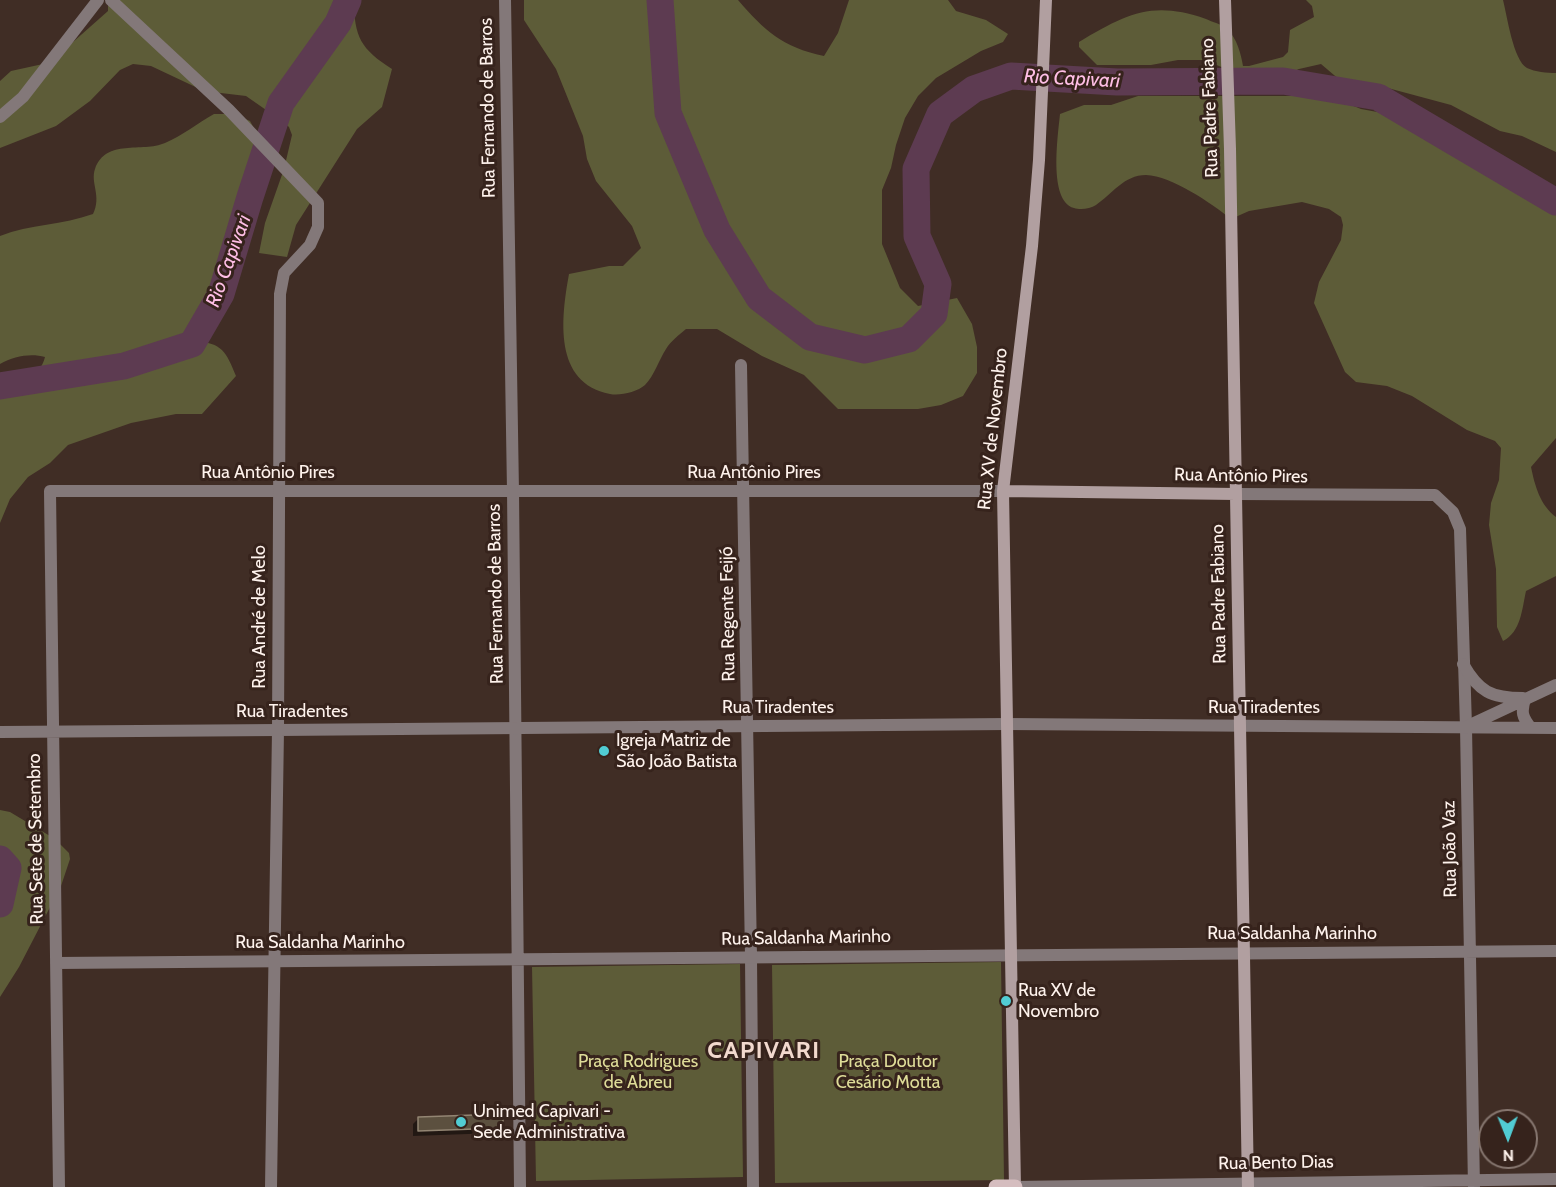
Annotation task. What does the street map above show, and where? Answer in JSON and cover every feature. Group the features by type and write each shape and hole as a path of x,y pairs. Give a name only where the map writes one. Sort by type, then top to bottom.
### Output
{"main road":[{"name":"Rua XV de Novembro","path":"1016,1187 1003,491 1032,246 1039,159 1046,0"},
{"name":"Rua Padre Fabiano","path":"1225,0 1230,149 1248,1185"},
{"name":"Rua Antônio Pires","path":"1003,491 1236,494"},
{"name":"Rua Bento Dias","path":"996,1187 1016,1187"}],"street":[{"path":"0,117 23,97 98,0"},
{"name":"Rua André de Melo","path":"111,0 229,110 318,203 318,227 310,245 284,273 280,294 278,730 271,1187"},
{"name":"Rua Fernando de Barros","path":"505,0 520,1187"},
{"name":"Rua Regente Feijó","path":"741,365 753,1187"},
{"name":"Rua Antônio Pires","path":"50,491 1003,491"},
{"name":"Rua Sete de Setembro","path":"50,491 59,1187"},
{"name":"Rua Antônio Pires","path":"1236,494 1435,495 1453,512"},
{"name":"Rua João Vaz","path":"1453,512 1460,529 1474,1184"},
{"path":"1463,664 1472,680 1484,692 1503,698 1526,699"},
{"path":"1466,727 1556,685"},
{"path":"1526,699 1522,711 1524,719 1531,728"},
{"name":"Rua Tiradentes","path":"0,732 1007,724 1556,728"},
{"name":"Rua Saldanha Marinho","path":"56,963 1556,951"},
{"name":"Rua Bento Dias","path":"1016,1187 1474,1184 1556,1179"}],"green space":[{"path":"108,0 354,0 354,13 361,41 373,55 392,69 382,107 357,129 296,225 287,257 259,253 265,223 284,169 292,135 289,127 246,96 204,91 151,66 133,64 120,70 90,101 56,126 0,148 0,81 11,71 43,64 55,58 108,11"},
{"path":"524,0 738,0 757,21 775,36 797,48 824,56 838,33 849,0 948,0 956,11 986,20 1008,34 1003,42 981,51 936,78 918,96 905,118 891,168 882,190 882,244 900,288 918,306 957,298 972,324 977,347 977,373 963,396 941,405 918,409 838,409 804,375 762,356 717,329 686,329 668,346 645,385 633,391 610,394 592,387 578,377 570,363 563,328 569,274 609,266 623,266 641,248 632,226 596,181 587,159 583,136 556,69 524,20"},
{"path":"1306,0 1503,0 1514,47 1522,63 1527,68 1556,73 1556,152 1522,136 1500,131 1451,105 1384,87 1357,87 1341,81 1321,64 1276,78 1249,78 1204,60 1178,60 1151,65 1097,65 1079,47 1079,42 1126,17 1154,11 1170,11 1187,13 1225,27 1236,41 1243,66 1249,66 1283,57 1288,52 1290,30 1314,17 1312,6"},
{"path":"1138,96 1325,96 1338,98 1361,109 1388,114 1437,136 1460,149 1482,167 1556,212 1556,438 1531,467 1542,501 1556,517 1556,576 1526,591 1520,619 1509,637 1503,641 1497,627 1496,569 1489,525 1491,503 1499,480 1501,448 1495,441 1467,430 1412,396 1387,386 1356,382 1345,372 1314,303 1319,282 1341,240 1343,225 1341,217 1329,209 1302,202 1249,211 1231,219 1179,185 1146,175 1131,178 1091,207 1076,209 1066,203 1061,193 1056,166 1060,114 1084,105 1111,105"},
{"path":"214,114 234,114 250,121 256,132 259,157 244,227 225,269 186,336 192,342 210,343 221,349 236,376 202,414 176,414 131,423 68,445 50,463 28,477 10,499 0,523 0,398 33,377 45,357 22,356 0,364 0,236 93,214 96,201 95,169 100,159 107,153 125,148 156,146 165,143"},
{"path":"0,810 10,812 55,839 69,853 70,859 61,886 19,967 0,997"},
{"name":"Praça Doutor Cesário Motta","path":"1001,962 1004,1180 775,1183 772,965"},
{"name":"Praça Rodrigues de Abreu","path":"740,964 743,1177 536,1181 532,967"}],"building":[{"name":"Unimed Capivari - Sede Administrativa","path":"503,1114 503,1128 418,1131 418,1117"}],"waterway":[{"name":"Rio Capivari","path":"0,386 124,366 192,344 221,294 281,103 338,23 348,0"},
{"name":"Rio Capivari","path":"660,0 668,113 717,230 759,298 810,337 865,350 909,339 934,314 938,284 917,236 916,169 940,114 974,89 1011,76 1117,82 1283,81 1378,97 1556,202"},
{"name":"Rio Capivari","path":"0,859 8,868 0,904"}],"place":[{"name":"Igreja Matriz de São João Batista","path":"604,751"},
{"name":"Rua XV de Novembro","path":"1006,1001"},
{"name":"Unimed Capivari - Sede Administrativa","path":"461,1122"}],"district":[{"name":"CAPIVARI","path":"764,1051"}]}
